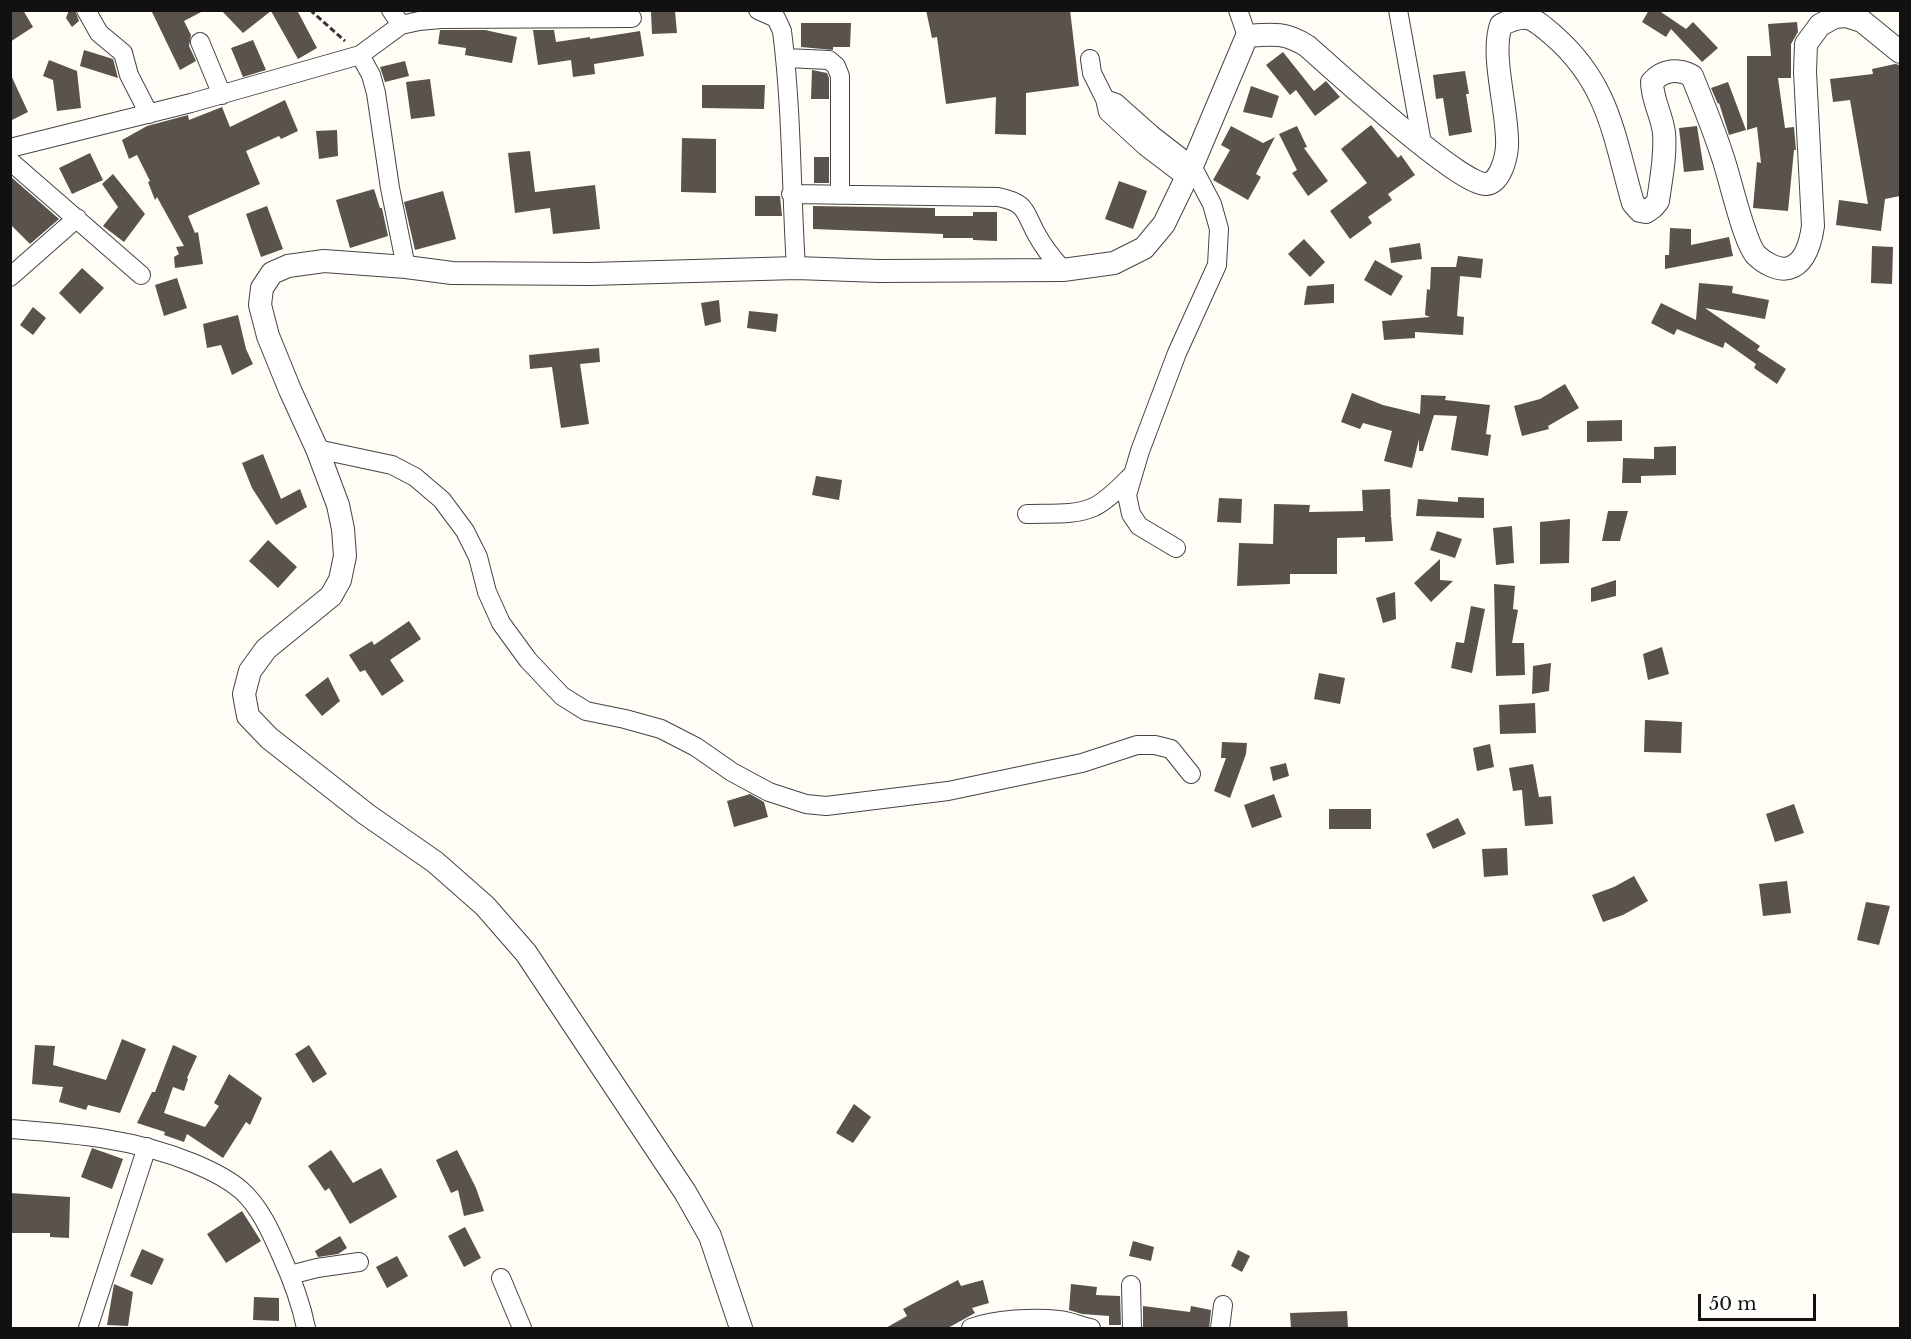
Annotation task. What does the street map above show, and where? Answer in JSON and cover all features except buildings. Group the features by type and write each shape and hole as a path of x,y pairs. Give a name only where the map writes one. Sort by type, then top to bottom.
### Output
{"street":[{"path":"86,10 99,33 123,52 129,75 149,114"},
{"path":"758,10 776,18 782,31 786,58 796,268"},
{"path":"741,1329 710,1236 646,1133 526,953 485,906 435,862 366,814 269,738 248,716 244,693 250,671 266,649 331,596 340,580 345,556 338,505 317,449 268,336 260,305 262,288 272,273 288,266 324,261 452,273 591,274 796,268 879,271 1063,270 1114,263 1144,248 1164,224 1192,173 1247,36 1238,10"},
{"path":"1398,10 1422,143"},
{"path":"10,148 222,95 360,55 396,18 419,21 440,15 632,18"},
{"path":"1247,36 1287,35 1307,46 1374,106 1457,172 1478,183 1486,184 1494,181 1502,168 1507,147 1499,32 1501,25 1520,17 1526,17 1548,30 1584,66 1595,84 1615,134 1633,203 1640,211 1646,212 1658,201 1664,151 1663,125 1654,100 1652,82 1658,75 1676,71 1686,72 1692,76 1720,147 1755,254 1780,269 1790,268 1798,263 1808,247 1813,226 1804,72 1806,44 1820,25 1835,17 1846,16 1863,21 1900,52"},
{"path":"200,42 222,95"},
{"path":"360,55 371,75 376,93 390,188 406,267"},
{"path":"786,58 829,60 836,66 840,76 840,195"},
{"path":"1090,59 1092,73 1105,99 1116,103 1192,173 1212,204 1219,230 1217,265 1177,353 1131,476 1127,495 1131,514 1139,526 1176,548"},
{"path":"10,161 141,275"},
{"path":"791,194 1008,199 1020,205 1027,212 1037,236 1063,270"},
{"path":"10,277 77,218"},
{"path":"317,449 392,465 416,477 442,500 465,531 478,557 487,592 501,623 528,660 562,696 586,711 661,729 696,747 732,772 769,792 806,804 826,806 948,791 1082,763 1137,745 1155,745 1171,749 1191,774"},
{"path":"1028,514 1073,512 1094,507 1109,497 1131,476"},
{"path":"10,1129 104,1137 163,1151 215,1173 240,1189 255,1205 271,1231 302,1307 306,1329"},
{"path":"88,1329 147,1147"},
{"path":"290,1275 317,1268 359,1262"},
{"path":"501,1278 522,1329"},
{"path":"1131,1285 1132,1329"},
{"path":"1220,1329 1223,1305"},
{"path":"971,1329 999,1322 1046,1319 1062,1320 1091,1329"}],"path":[{"path":"310,10 360,55"}]}
